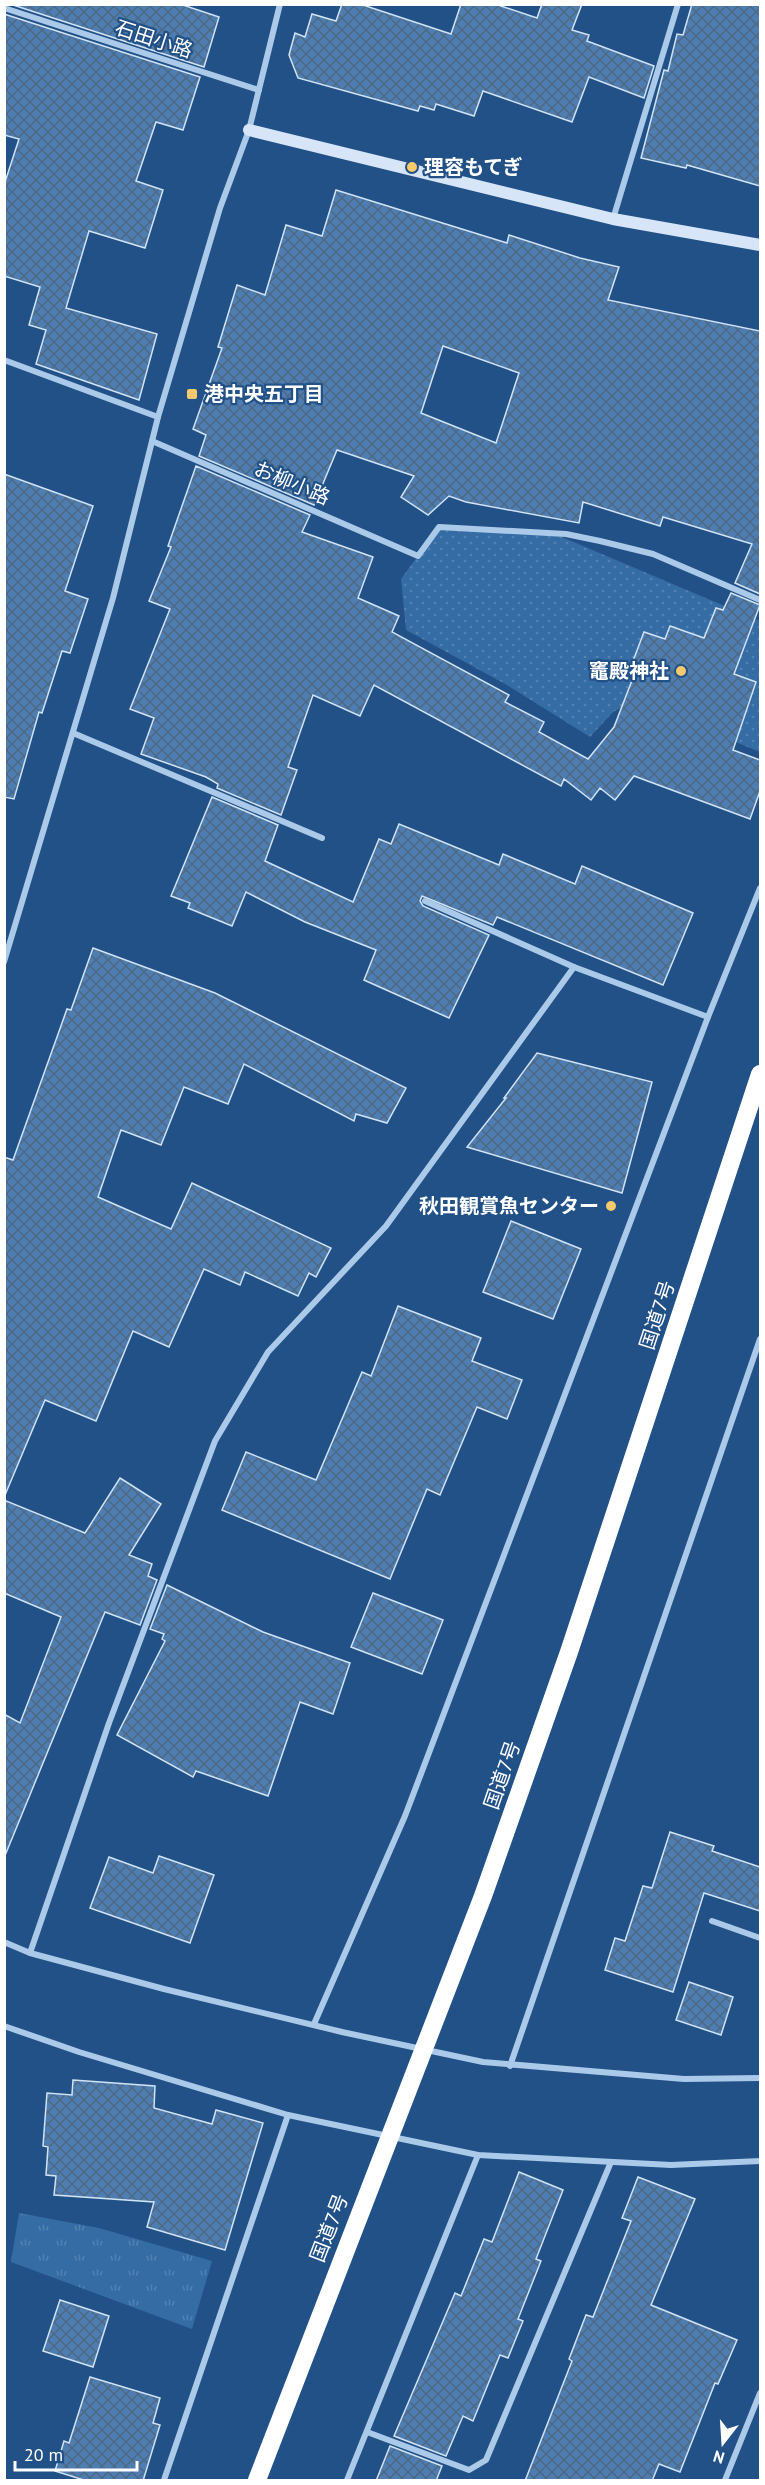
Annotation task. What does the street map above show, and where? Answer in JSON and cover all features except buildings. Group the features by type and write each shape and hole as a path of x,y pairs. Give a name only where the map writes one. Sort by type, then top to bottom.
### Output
{"highway":[{"name":"国道7号","path":"257,2481 323,2304 483,1896 569,1652 760,1074"}],"street":[{"path":"4,962 113,598 158,417 220,208 249,130 280,4"},
{"path":"613,219 678,4"},
{"name":"石田小路","path":"4,8 259,90"},
{"path":"249,130 613,219 760,245"},
{"path":"4,360 158,417"},
{"name":"お柳小路","path":"152,441 418,555 439,527 566,534 653,554 760,600"},
{"path":"73,734 322,838"},
{"path":"314,2024 405,1816 708,1017 760,888"},
{"path":"425,901 574,967 708,1017"},
{"path":"30,1953 110,1723 215,1441 268,1352 386,1226 574,967"},
{"path":"510,2066 759,1348 760,1339"},
{"path":"712,1922 760,1938"},
{"path":"4,1942 30,1953 342,2032 510,2066 684,2079 760,2078"},
{"path":"4,2026 79,2052 288,2115 478,2155 671,2165 760,2161"},
{"path":"164,2481 288,2115"},
{"path":"347,2481 478,2155"},
{"path":"367,2432 469,2470 486,2460 611,2162"},
{"path":"725,2481 760,2393"}],"green space":[{"path":"439,527 550,532 760,621 760,752 634,701 613,712 590,737 507,685 406,630 401,579"},
{"path":"19,2213 99,2228 212,2261 192,2329 11,2262"}],"place":[{"name":"理容もてぎ","path":"412,167"},
{"name":"港中央五丁目","path":"192,394"},
{"name":"竈殿神社","path":"681,671"},
{"name":"秋田観賞魚センター","path":"611,1206"}]}
